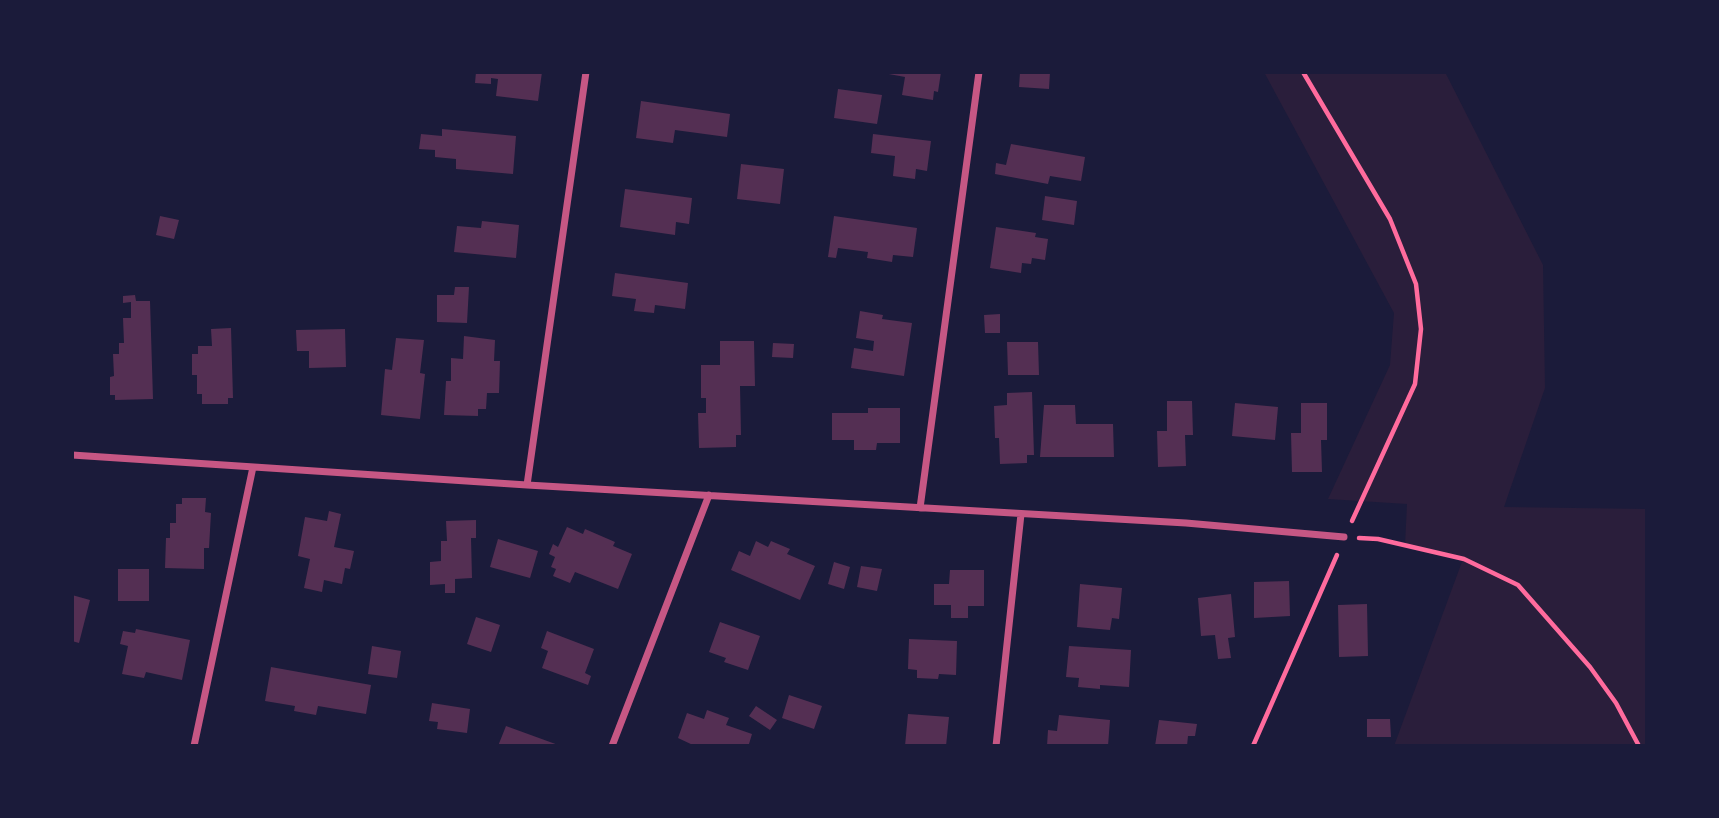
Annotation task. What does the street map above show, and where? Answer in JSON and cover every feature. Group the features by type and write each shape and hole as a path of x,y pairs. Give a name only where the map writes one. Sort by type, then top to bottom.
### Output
{"street":[{"path":"527,485 586,72"},
{"path":"920,508 979,72"},
{"path":"72,455 527,485 1186,523 1345,537"},
{"path":"194,746 253,467"},
{"path":"612,746 709,495"},
{"path":"996,746 1021,514"}],"path":[{"path":"1253,746 1415,384 1421,329 1416,284 1390,219 1303,72"},
{"path":"1345,537 1378,539 1464,559 1518,585 1590,667 1616,702 1639,746"}],"shaded area":[{"path":"1264,72 1445,72 1543,265 1545,388 1504,507 1647,509 1647,746 1394,746 1463,559 1405,545 1407,504 1328,499 1390,365 1394,313"}],"building":[{"path":"476,72 542,72 538,101 496,96 498,79 491,78 491,84 475,83"},
{"path":"878,72 941,72 938,92 934,91 933,100 902,95 905,77"},
{"path":"1020,72 1050,72 1049,89 1019,87"},
{"path":"838,89 882,95 877,124 834,118"},
{"path":"641,101 730,114 727,137 675,130 673,143 636,138"},
{"path":"442,129 516,136 513,174 456,169 456,159 435,157 435,150 419,149 421,134 442,136"},
{"path":"873,134 931,141 927,171 916,169 915,179 893,176 895,156 871,153"},
{"path":"1011,144 1085,157 1081,181 1050,176 1048,184 995,174 996,163 1006,165"},
{"path":"741,164 784,169 780,204 737,199"},
{"path":"625,189 692,198 689,224 676,222 675,235 620,227"},
{"path":"1045,196 1077,201 1074,225 1042,220"},
{"path":"160,216 179,220 174,239 156,235"},
{"path":"834,216 917,228 913,257 893,255 892,262 867,258 868,252 838,248 836,258 828,257"},
{"path":"482,221 519,225 516,258 454,252 457,226 481,228"},
{"path":"996,227 1036,233 1035,237 1048,239 1045,260 1032,258 1031,264 1022,263 1021,273 990,268"},
{"path":"615,273 688,283 685,309 655,305 654,313 634,311 636,299 612,296"},
{"path":"455,287 469,287 467,323 437,322 437,295 454,295"},
{"path":"135,295 136,301 150,301 153,399 115,400 115,395 110,395 110,377 114,376 113,354 119,354 119,343 124,343 123,318 131,318 131,302 123,303 123,296"},
{"path":"860,311 883,315 882,319 912,323 904,376 851,368 854,348 873,351 874,341 856,338"},
{"path":"1000,314 1000,333 985,333 984,315"},
{"path":"231,328 233,398 228,398 228,404 202,404 202,394 197,394 197,375 192,375 192,354 198,354 198,346 212,346 211,329"},
{"path":"345,329 346,367 309,368 309,351 297,351 296,330"},
{"path":"464,336 495,340 494,361 500,361 499,393 487,393 486,409 478,409 478,416 444,415 446,381 451,381 451,358 463,359"},
{"path":"396,338 424,340 420,373 425,374 420,419 381,415 385,369 392,370"},
{"path":"720,341 754,341 755,386 740,386 741,435 736,435 736,447 699,448 698,413 706,413 706,398 701,398 701,365 720,365"},
{"path":"1007,342 1038,342 1039,375 1008,375"},
{"path":"773,343 794,344 793,358 772,357"},
{"path":"1032,392 1034,455 1027,455 1027,463 1000,464 999,438 995,438 994,406 1007,405 1007,393"},
{"path":"1167,401 1192,401 1193,435 1185,435 1186,466 1158,467 1157,431 1167,431"},
{"path":"1235,403 1278,407 1275,440 1232,436"},
{"path":"1301,403 1327,403 1327,440 1321,440 1322,472 1292,472 1291,433 1301,433"},
{"path":"1044,405 1075,405 1076,424 1113,424 1114,457 1040,457"},
{"path":"868,408 900,408 900,443 877,443 876,450 854,450 854,440 832,440 832,413 868,413"},
{"path":"182,498 206,498 205,512 211,513 209,548 204,548 204,569 165,568 166,538 170,538 170,523 176,523 176,504 182,504"},
{"path":"329,511 341,514 334,547 354,551 350,569 345,568 342,584 324,580 322,592 304,588 310,559 298,556 305,517 327,521"},
{"path":"476,520 476,538 471,538 472,578 455,579 455,593 445,593 445,584 430,585 430,562 441,561 441,541 447,541 446,521"},
{"path":"567,527 583,534 585,529 615,542 613,546 632,554 618,589 575,572 570,583 553,576 556,569 551,567 555,557 549,554 553,544 558,547"},
{"path":"498,539 538,551 530,578 490,567"},
{"path":"756,541 768,547 771,541 790,549 787,554 815,566 800,600 731,570 739,551 750,556"},
{"path":"834,562 850,567 844,589 828,584"},
{"path":"861,566 882,569 877,591 857,587"},
{"path":"118,569 149,569 149,601 118,601"},
{"path":"950,570 984,570 984,606 968,606 968,618 951,618 951,605 934,605 934,584 949,584"},
{"path":"1289,581 1290,616 1254,618 1254,582"},
{"path":"1080,584 1122,588 1119,619 1112,618 1110,630 1077,627"},
{"path":"1231,594 1235,637 1228,638 1231,658 1218,659 1215,635 1201,636 1198,598"},
{"path":"72,595 90,600 79,643 72,641"},
{"path":"1367,604 1368,656 1339,657 1338,605"},
{"path":"476,617 500,625 491,652 467,644"},
{"path":"720,622 760,636 748,670 724,662 726,658 709,652"},
{"path":"136,629 190,640 182,680 146,672 144,678 122,674 128,646 120,644 123,631 135,633"},
{"path":"547,631 594,649 585,673 591,676 588,685 542,668 548,651 541,648"},
{"path":"909,639 957,641 956,675 939,674 938,679 917,678 917,670 908,669"},
{"path":"372,646 401,651 397,678 368,674"},
{"path":"1069,646 1131,650 1129,687 1078,687 1079,678 1066,677"},
{"path":"271,667 371,685 366,714 318,706 316,715 294,711 295,706 265,701"},
{"path":"789,695 822,706 814,729 782,718"},
{"path":"432,703 470,709 467,733 437,729 438,722 429,721"},
{"path":"756,706 777,720 770,730 749,716"},
{"path":"707,710 729,718 726,725 752,734 749,744 754,746 695,746 678,738 687,713 704,719"},
{"path":"908,714 949,717 946,746 905,746"},
{"path":"1059,715 1110,720 1108,746 1047,746 1048,730 1057,731"},
{"path":"1367,719 1390,719 1391,737 1367,737"},
{"path":"1159,720 1197,724 1195,736 1188,736 1187,746 1155,746"},
{"path":"506,726 561,746 498,746"}]}
